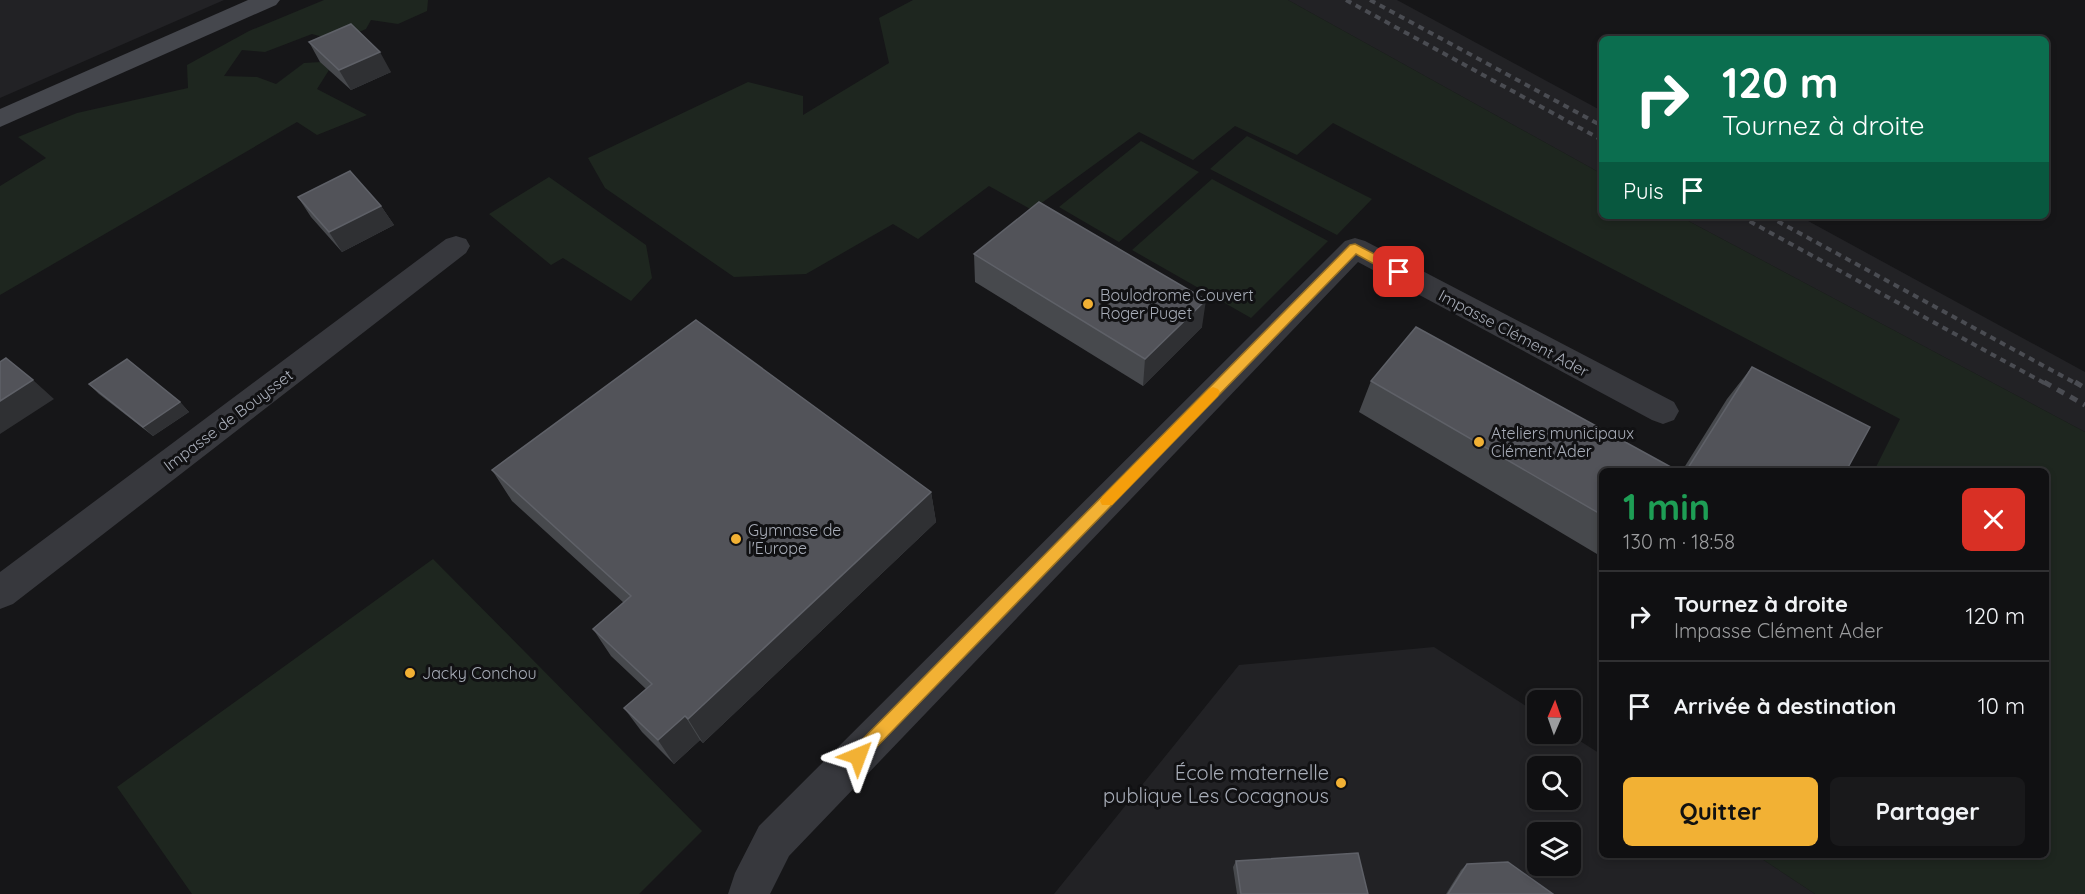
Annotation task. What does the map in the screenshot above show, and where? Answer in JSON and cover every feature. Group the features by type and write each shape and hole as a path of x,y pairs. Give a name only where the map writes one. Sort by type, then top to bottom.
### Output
{"main road":[{"path":"0,119 268,0"}],"street":[{"name":"Impasse de Bouysset","path":"0,593 456,246"},
{"name":"Impasse Clément Ader","path":"749,894 774,841 1355,248 1663,411"}],"shaded area":[{"path":"0,0 224,0 0,98"},
{"path":"324,0 428,0 427,11 398,24 371,20 366,29 338,41 312,34 265,52 242,50 224,76 257,77 276,84 304,63 321,62 329,70 317,89 367,115 317,135 297,122 0,295 0,186 46,158 18,137 77,113 188,88 187,65 249,31"},
{"path":"913,0 1288,0 1599,172 1599,219 1685,219 2085,432 2085,894 1815,894 1761,858 2049,858 2049,468 1876,468 1900,419 1333,123 1297,155 1235,126 1193,160 1139,132 1032,210 989,186 918,239 893,224 806,274 734,277 605,188 588,158 748,82 803,96 803,115 889,63 879,18"},
{"path":"1288,0 1397,0 1599,109 1599,172"},
{"path":"1247,136 1372,199 1337,235 1210,169"},
{"path":"1141,141 1199,172 1119,242 1059,207"},
{"path":"549,177 646,245 652,278 631,301 563,258 551,265 489,214"},
{"path":"1212,179 1328,241 1251,318 1132,250"},
{"path":"1685,219 1804,219 2085,372 2085,432"},
{"name":"Jacky Conchou","path":"433,559 702,831 639,894 192,894 117,787"},
{"name":"École maternelle publique Les Cocagnous","path":"1434,647 1527,707 1527,744 1581,744 1581,742 1599,753 1599,858 1761,858 1815,894 1054,894 1239,665"}],"building":[{"path":"351,24 380,52 339,70 309,42"},
{"path":"350,171 381,206 329,232 298,197"},
{"name":"Boulodrome Couvert Roger Puget","path":"1039,202 1206,300 1145,359 974,254"},
{"name":"Gymnase de l'Europe","path":"696,320 931,492 688,719 685,716 658,740 624,708 652,684 593,629 631,596 492,470"},
{"path":"1416,327 1673,468 1599,468 1599,513 1371,381"},
{"path":"6,358 33,380 0,401 0,362"},
{"path":"127,359 180,402 143,427 89,384"},
{"path":"1752,367 1870,427 1848,468 1688,468"},
{"path":"1358,853 1368,894 1241,894 1236,861"},
{"path":"1508,862 1553,894 1448,894 1467,864"}],"railway":[{"path":"1346,0 1599,138"},
{"path":"1370,0 1599,124"},
{"path":"1745,219 2046,384"},
{"path":"1774,219 2077,384"},
{"path":"2044,382 2085,405"},
{"path":"2075,382 2085,388"}],"slow traffic":[{"path":"1107,501 1213,392"}],"place":[{"name":"Boulodrome Couvert Roger Puget","path":"1088,304"},
{"name":"Ateliers municipaux Clément Ader","path":"1479,442"},
{"name":"Gymnase de l'Europe","path":"736,539"},
{"name":"Jacky Conchou","path":"410,673"},
{"name":"École maternelle publique Les Cocagnous","path":"1341,783"}],"route":[{"path":"858,756 1355,248 1399,272"}]}
